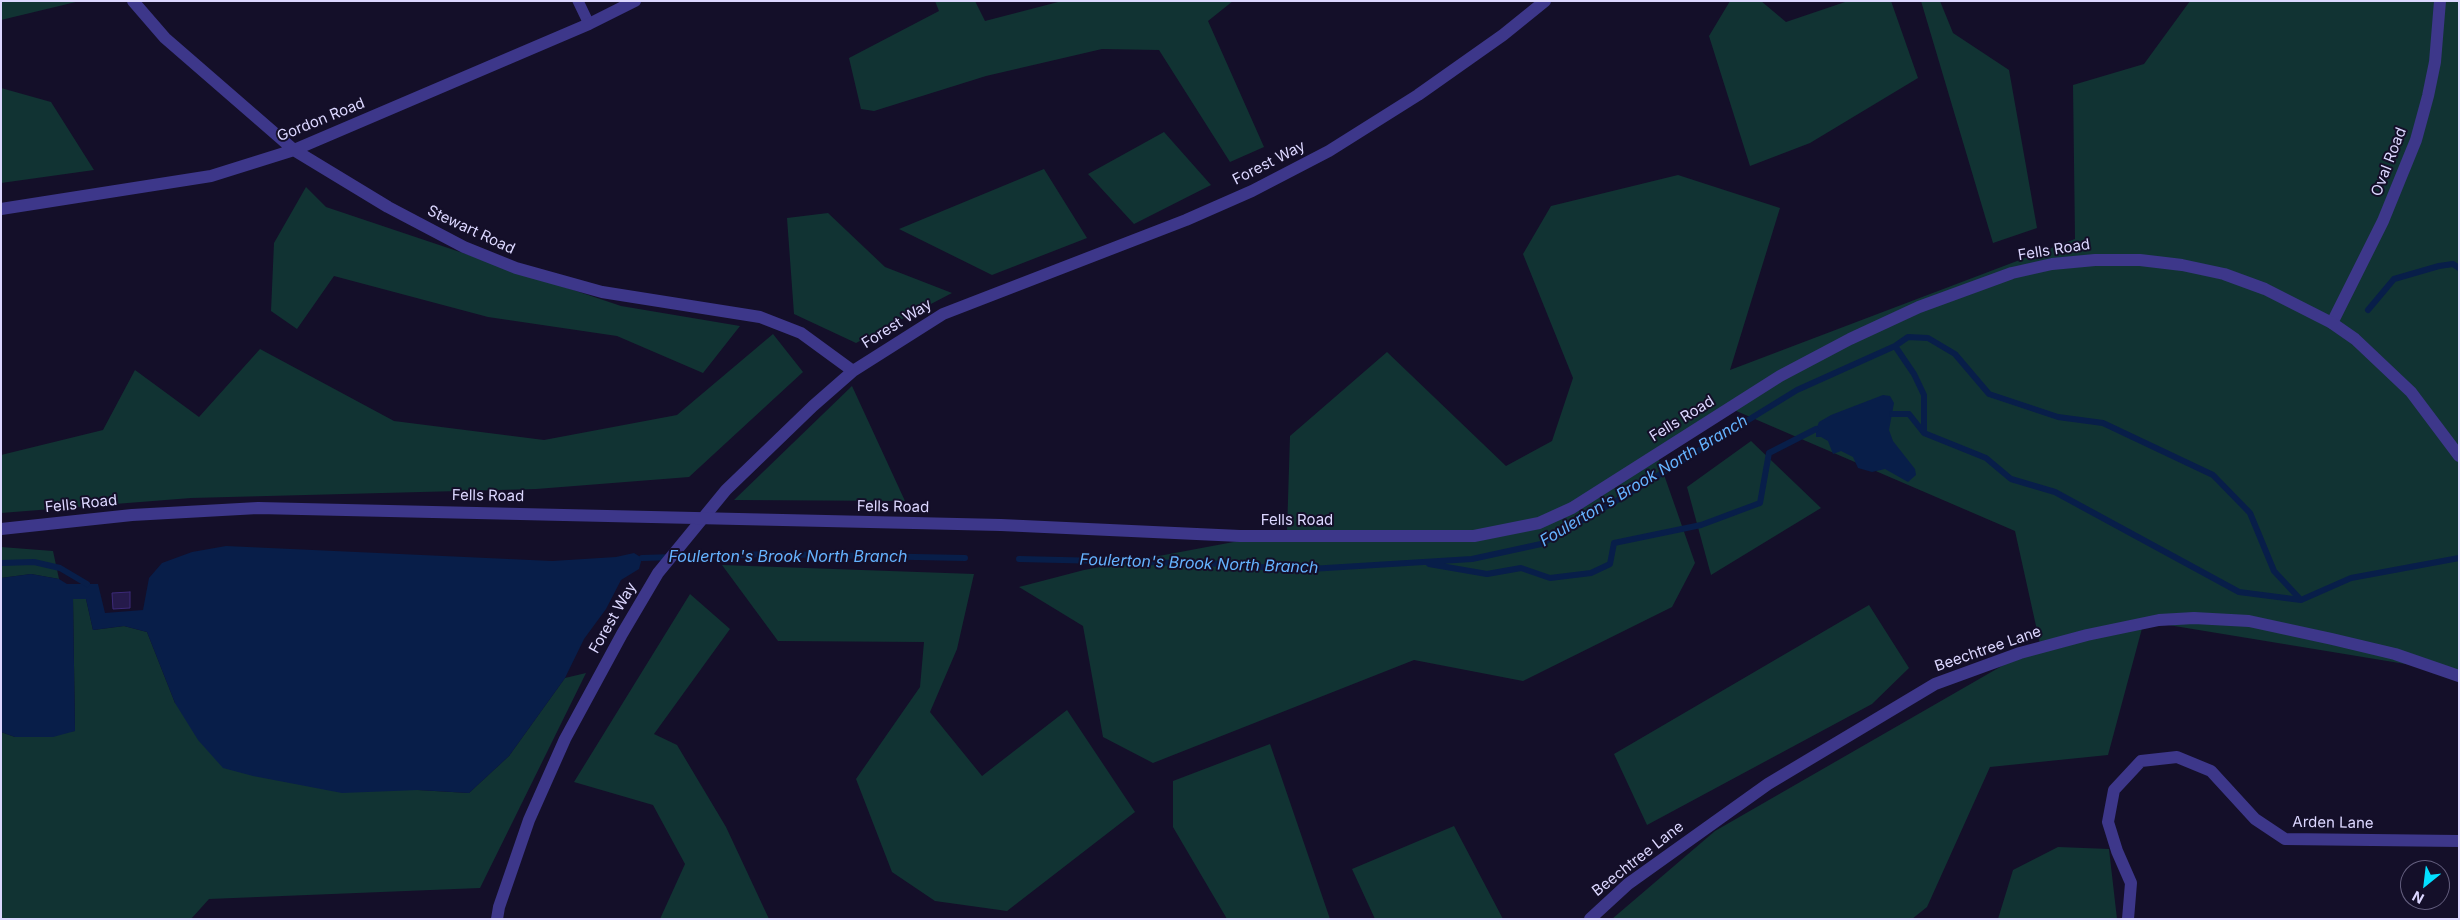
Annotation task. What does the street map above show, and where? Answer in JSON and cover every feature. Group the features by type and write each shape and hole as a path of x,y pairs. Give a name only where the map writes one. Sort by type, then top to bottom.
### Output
{"street":[{"name":"Stewart Road","path":"132,1 165,38 294,150 388,207 464,247 516,268 602,292 760,317 801,333 853,371"},
{"name":"Gordon Road","path":"1,209 211,176 294,150 589,24 635,1"},
{"name":"Forest Way","path":"497,919 498,907 529,820 565,739 622,634 658,573 703,517 748,468 853,371 944,314 977,299 1090,259 1186,220 1252,191 1321,155 1418,95 1503,35 1545,1"},
{"name":"Oval Road","path":"2332,323 2383,221 2416,140 2435,62 2440,1"},
{"name":"Fells Road","path":"1,529 141,514 258,508 1001,525 1240,536 1474,536 1539,523 1572,508 1780,376 1850,339 1919,307 2012,274 2052,264 2095,260 2182,265 2224,274 2265,289 2332,323 2355,339 2411,392 2459,456"},
{"name":"Beechtree Lane","path":"1590,919 1628,884 1768,784 1935,684 2020,653 2087,635 2159,620 2194,618 2249,622 2332,639 2395,654 2459,676"},
{"name":"Arden Lane","path":"2128,919 2132,884 2117,851 2108,822 2114,790 2141,761 2177,758 2212,771 2255,819 2285,839 2459,841"}],"lane":[{"path":"578,1 589,24"}],"green space":[{"path":"1,1 80,1 1,20"},
{"path":"935,1 975,1 985,21 1062,1 1233,1 1208,21 1264,147 1230,162 1159,50 1102,49 986,76 874,111 861,109 849,58 939,11"},
{"path":"1730,1 1761,1 1786,22 1848,1 1891,1 1918,78 1810,143 1750,166 1709,36"},
{"path":"1921,1 1940,1 1953,33 2009,70 2037,228 1993,243"},
{"path":"2190,1 2459,1 2459,679 2448,671 2144,621 2108,755 1990,767 1927,907 1912,919 1612,919 1715,831 2040,644 2015,531 1727,407 1656,452 1695,563 1672,607 1523,681 1414,660 1153,763 1103,737 1083,626 1019,587 1084,570 1287,532 1290,436 1387,352 1506,466 1552,441 1573,378 1523,254 1551,206 1678,175 1780,208 1730,370 2075,239 2073,85 2144,64"},
{"path":"1,88 51,102 94,170 1,183"},
{"path":"1164,132 1211,185 1134,224 1088,174"},
{"path":"1044,169 1087,238 992,275 899,229"},
{"path":"306,187 326,207 621,306 740,326 703,373 617,336 488,317 334,276 297,329 271,311 274,243"},
{"path":"828,213 885,267 952,293 856,343 794,314 787,218"},
{"path":"773,334 803,372 689,477 536,489 191,498 1,513 1,455 103,430 135,370 199,417 260,349 394,421 544,440 677,415"},
{"path":"852,386 905,501 734,500"},
{"path":"1751,441 1821,508 1711,575 1687,487"},
{"path":"1,547 53,551 59,579 31,574 1,578"},
{"path":"722,565 974,574 957,649 930,712 982,776 1067,710 1135,812 1007,911 935,901 892,872 856,779 920,687 924,642 778,641"},
{"path":"690,594 730,629 654,734 677,745 726,827 769,919 660,919 685,864 653,805 574,782"},
{"path":"73,599 86,599 93,630 124,626 147,632 175,703 418,790 469,793 509,756 565,678 586,673 480,888 209,899 191,919 1,919 1,732 15,737 75,731"},
{"path":"1869,605 1909,668 1872,704 1647,825 1614,754"},
{"path":"1270,744 1330,919 1227,919 1173,827 1173,781"},
{"path":"1454,826 1503,919 1375,919 1352,869"},
{"path":"2058,847 2109,849 2117,919 1998,919 2013,870"}],"water":[{"path":"1883,395 1890,396 1894,403 1889,430 1893,441 1915,469 1916,475 1908,482 1885,469 1872,472 1858,468 1853,457 1841,451 1833,454 1828,441 1821,437 1816,437 1816,429 1819,422 1831,415"},
{"path":"226,546 552,561 616,557 634,553 642,558 639,569 621,580 606,609 584,639 565,678 509,756 469,793 418,790 342,793 253,776 223,768 198,740 175,703 147,632 124,626 93,630 86,599 73,599 75,731 53,737 15,737 1,732 1,578 31,574 59,579 67,584 98,584 105,613 143,610 149,578 162,563 192,552"}],"building":[{"path":"130,592 130,608 113,609 112,593"}],"waterway":[{"path":"2368,310 2394,279 2439,266 2453,264 2459,268"},
{"name":"Foulerton's Brook North Branch","path":"1895,346 1908,337 1928,338 1955,354 1989,394 2058,417 2103,423 2213,475 2250,513 2274,571 2300,599"},
{"name":"Foulerton's Brook North Branch","path":"1019,559 1229,564 1294,570 1472,559 1541,544 1628,494 1797,390 1895,346 1914,374 1924,395 1924,433 1986,458 2011,479 2055,492 2239,592 2301,600 2351,578 2459,558"},
{"path":"1892,414 1909,414 1924,433"},
{"path":"1429,564 1487,574 1521,568 1550,578 1591,573 1610,564 1614,543 1701,525 1760,503 1769,453 1816,429"},
{"name":"Foulerton's Brook North Branch","path":"642,558 770,554 965,558"},
{"name":"Foulerton's Brook North Branch","path":"1,563 34,562 60,568 87,584"}]}
